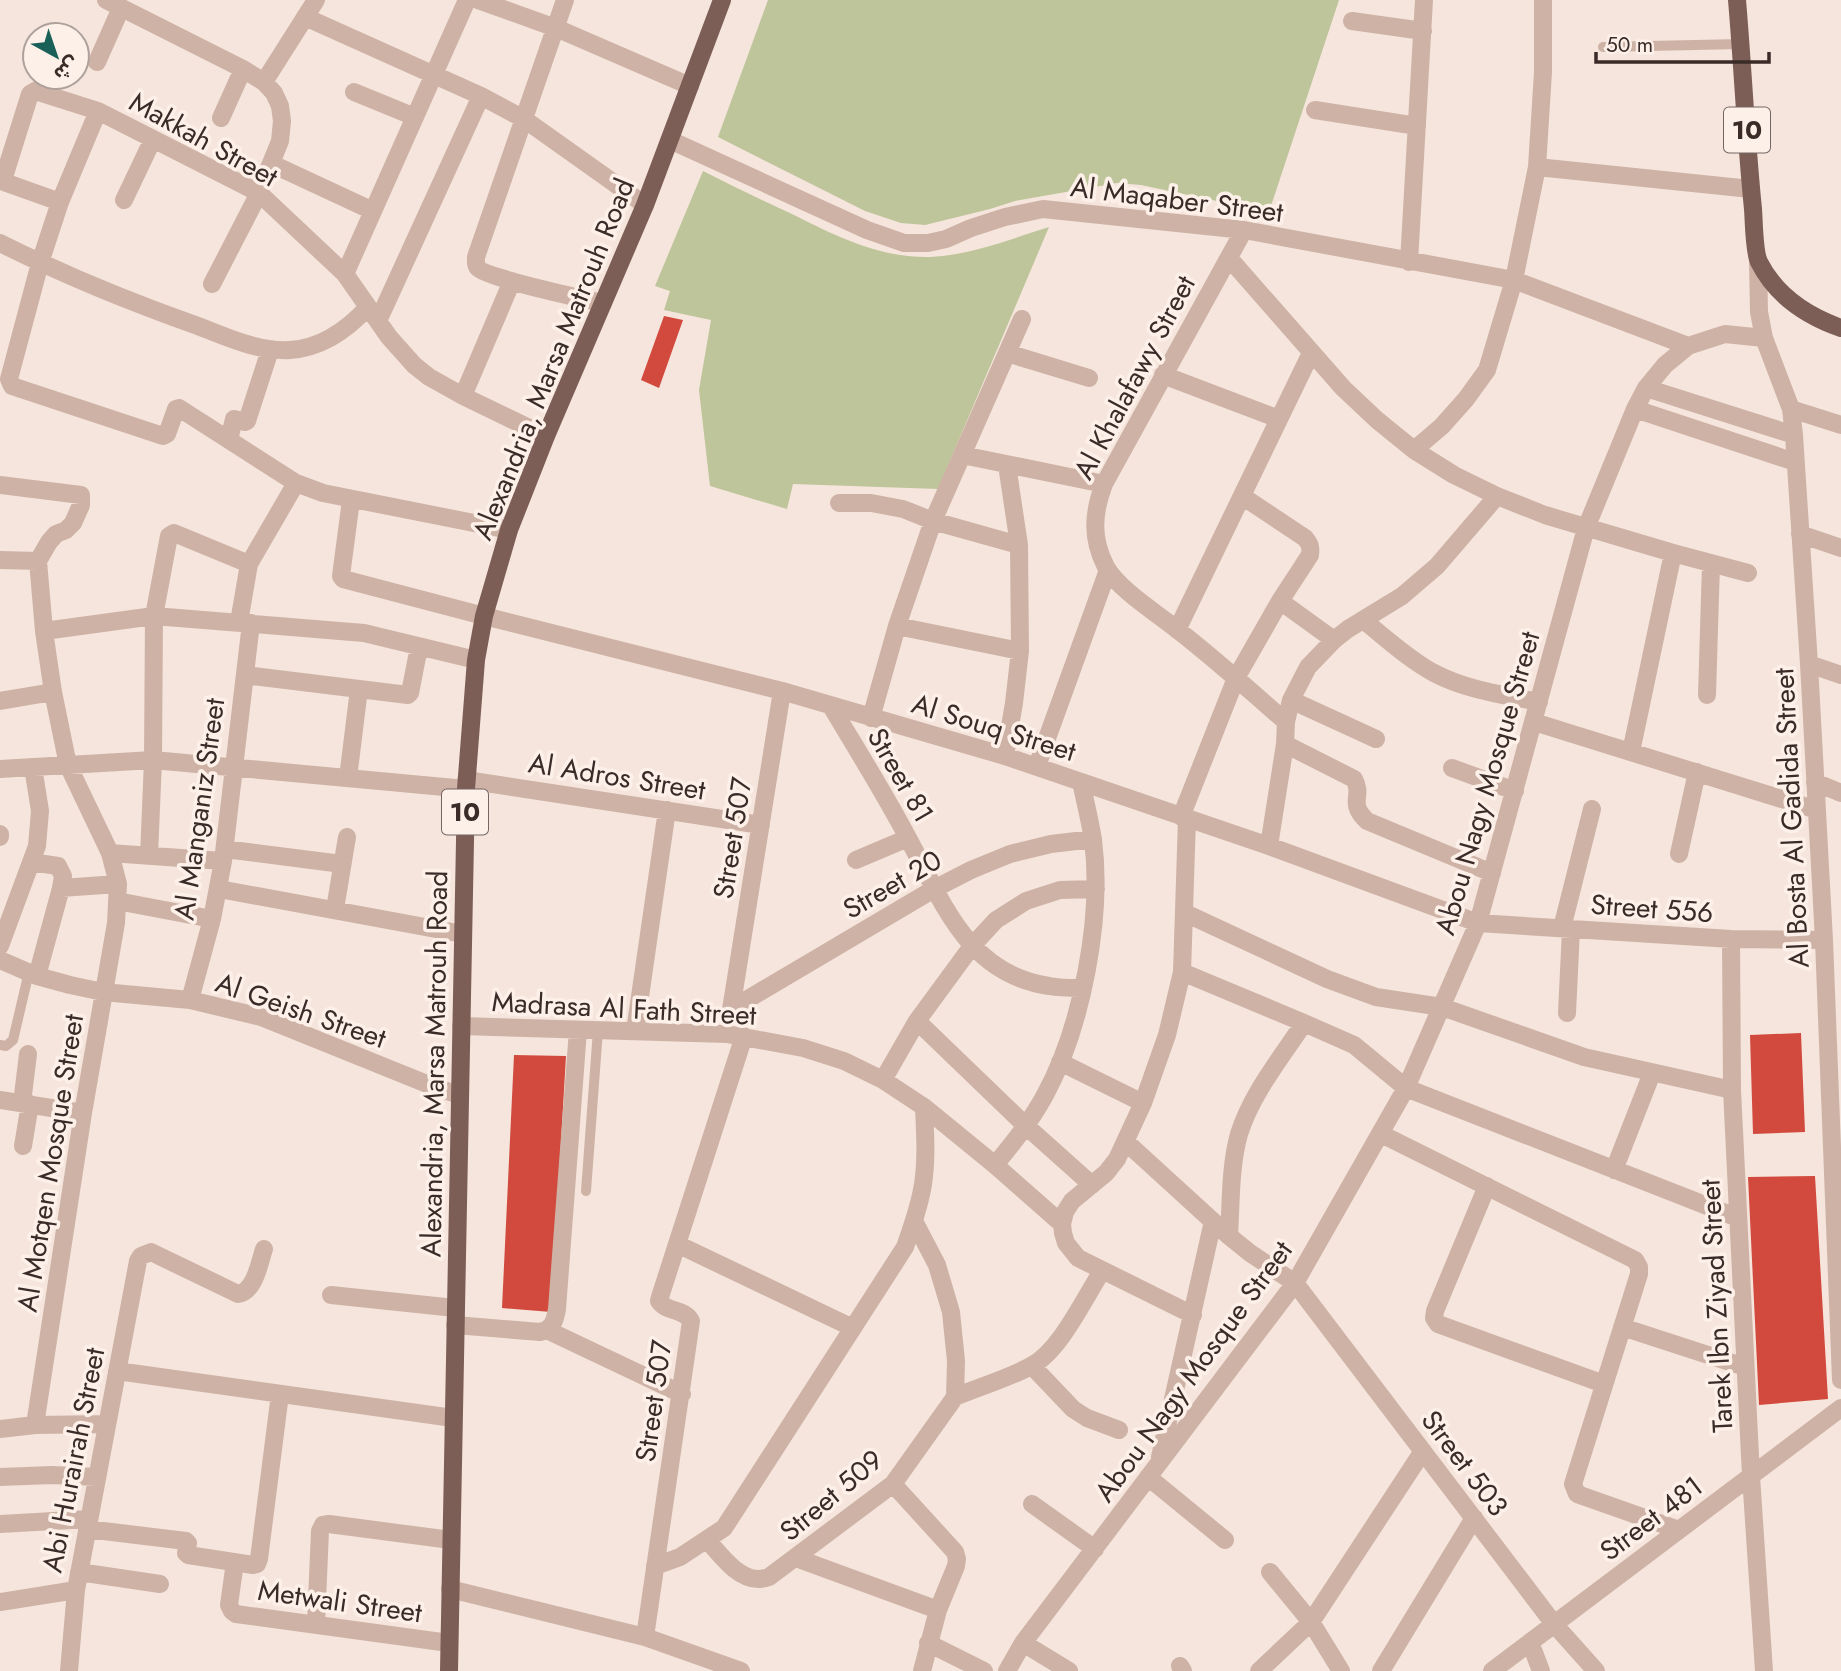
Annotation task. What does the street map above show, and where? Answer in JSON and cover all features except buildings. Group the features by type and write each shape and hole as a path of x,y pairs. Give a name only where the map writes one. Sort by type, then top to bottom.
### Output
{"main road":[{"name":"Alexandria, Marsa Matrouh Road","path":"449,1671 466,785 475,660 484,616 509,530 546,436 645,205 722,0"},
{"name":"10","path":"1737,0 1758,261"},
{"path":"1758,261 1776,287 1799,309 1841,328"}],"street":[{"path":"345,274 467,0"},
{"path":"565,0 476,257 476,264 480,270 512,281 603,303"},
{"path":"1409,262 1424,0"},
{"path":"1415,450 1442,426 1487,370 1514,281 1537,167 1544,0"},
{"path":"488,2 556,28 690,86"},
{"path":"97,62 113,4 243,69 264,82 274,93 280,106 282,121 280,141 259,193 212,284"},
{"path":"264,82 309,5 434,74 524,119 645,205"},
{"path":"1352,21 1423,31"},
{"path":"220,118 243,69"},
{"name":"Makkah Street","path":"60,202 3,180 30,94 38,90 98,111 259,193 345,274 402,354 414,365 429,377 463,396 546,436"},
{"path":"354,92 415,117"},
{"path":"0,243 164,314 245,343 270,350 292,350 314,345 373,314 481,96"},
{"path":"1315,110 1417,125"},
{"path":"98,111 60,202 40,262 9,379 10,384 163,436 167,434 176,409 180,409 296,483 323,493 509,530"},
{"path":"124,200 153,139"},
{"name":"Al Maqaber Street","path":"670,140 867,230 904,243 928,243 946,239 982,224 1043,209 1244,230 1514,281 1688,346"},
{"path":"272,164 373,211"},
{"path":"1537,167 1751,189"},
{"name":"Al Khalafawy Street","path":"1244,230 1104,484 1096,505 1094,528 1098,550 1108,570 1132,596 1236,678 1286,722"},
{"path":"1228,258 1343,388 1415,450 1454,475 1545,515 1673,554 1748,573"},
{"name":"Al Bosta Al Gadida Street","path":"1758,261 1757,287 1763,338 1791,409 1794,435 1823,932 1835,1081 1841,1380"},
{"path":"463,396 512,281"},
{"path":"871,718 897,626 933,521 1022,318"},
{"name":"Abou Nagy Mosque Street","path":"1007,1671 1023,1643 1295,1283 1406,1088 1478,923 1586,528 1646,388 1665,365 1688,346 1725,334 1763,338"},
{"path":"229,440 234,419 247,421 270,350"},
{"path":"1007,353 1089,378"},
{"path":"1177,630 1311,353"},
{"path":"1163,375 1279,419"},
{"path":"1646,388 1794,435"},
{"path":"1635,409 1795,462"},
{"path":"1791,409 1841,425"},
{"path":"962,456 1104,484"},
{"path":"1005,756 1020,651 1019,545 1007,465"},
{"path":"149,856 154,616 169,536 174,533 249,564 296,483"},
{"path":"0,485 81,495 81,505 73,523 49,542 38,561 0,560"},
{"path":"1193,1315 1086,1263 1071,1251 1066,1243 1062,1224 1072,1201 1106,1173 1117,1159 1143,1103 1167,1035 1182,972 1185,913 1184,818 1236,678 1310,555 1311,548 1305,538 1242,496"},
{"path":"1269,846 1286,722 1291,700 1308,667 1335,640 1402,596 1437,566 1497,496"},
{"name":"Al Souq Street","path":"351,500 342,578 782,691 1005,756 1269,846 1478,923"},
{"path":"839,503 871,503 903,509 933,521 1019,545"},
{"path":"1800,534 1841,548"},
{"path":"1630,752 1673,554"},
{"name":"Al Motqen Mosque Street","path":"35,1425 83,1113 116,923 117,892 110,853 68,765 52,692 38,561"},
{"name":"Al Manganiz Street","path":"190,1000 212,919 224,855 245,675 249,564"},
{"path":"1707,695 1711,564"},
{"path":"1037,766 1108,570"},
{"path":"1280,601 1335,640"},
{"path":"44,631 154,616 245,622 364,633 475,660"},
{"path":"1363,621 1434,673 1469,687 1539,702"},
{"path":"897,626 1020,651"},
{"path":"245,675 409,695 419,646"},
{"path":"1809,664 1841,675"},
{"path":"348,778 359,688"},
{"name":"Street 507","path":"645,1637 691,1321 686,1314 664,1307 659,1301 735,1035 731,1009 782,691"},
{"path":"0,701 52,692"},
{"path":"1291,700 1376,739"},
{"name":"Street 81","path":"831,706 908,838 945,909 972,946 995,965 1020,979 1049,986 1081,988"},
{"path":"1534,722 1817,810"},
{"path":"1285,744 1354,779 1358,786 1357,808 1367,821 1492,873"},
{"name":"Al Adros Street","path":"0,769 153,761 466,785 667,810 761,825"},
{"path":"0,947 37,846 40,811 33,767"},
{"path":"1452,768 1515,791"},
{"path":"1679,854 1697,772"},
{"path":"995,1165 1026,1126 1045,1095 1073,1026 1092,939 1096,890 1093,839 1081,782"},
{"path":"1815,782 1841,793"},
{"path":"1566,1013 1566,928 1592,809"},
{"path":"635,1031 667,810"},
{"path":"335,909 347,837"},
{"path":"856,860 908,838"},
{"name":"Street 20","path":"731,1009 934,889 971,870 1010,854 1051,844 1093,839"},
{"path":"110,853 149,856 224,855 342,864"},
{"path":"31,862 58,866 63,876 33,974"},
{"path":"61,888 117,892 212,919"},
{"path":"219,888 463,934"},
{"path":"883,1080 917,1021 972,946 996,920 1026,901 1060,890 1096,890"},
{"path":"1185,913 1327,979 1376,997 1442,1007 1584,1057 1732,1090"},
{"name":"Street 556","path":"1478,923 1731,939 1823,932"},
{"path":"1823,932 1841,934"},
{"name":"Tarek Ibn Ziyad Street","path":"1731,939 1732,1090 1751,1476 1764,1671"},
{"name":"Al Geish Street","path":"0,960 70,985 103,992 190,1000 261,1017 459,1095"},
{"path":"1182,972 1354,1045 1406,1088 1738,1218"},
{"path":"917,1021 1092,1185"},
{"path":"1229,1236 1239,1136 1250,1105 1304,1023"},
{"name":"Madrasa Al Fath Street","path":"461,1026 735,1035 803,1048 844,1061 883,1080 924,1107 1062,1224"},
{"path":"331,1295 540,1332 547,1330 555,1320 557,1310 578,1030"},
{"path":"23,1146 27,1054"},
{"path":"1060,1062 1143,1103"},
{"path":"1614,1170 1652,1073"},
{"path":"0,1100 83,1113"},
{"path":"655,1566 680,1557 724,1528 905,1247 923,1183 926,1145 924,1107"},
{"path":"1381,1134 1635,1260 1639,1274 1573,1483 1574,1491 1679,1530"},
{"name":"Street 503","path":"1126,1142 1229,1236 1295,1283 1554,1624 1596,1671"},
{"path":"1487,1186 1435,1311 1437,1324 1604,1384"},
{"path":"914,1221 937,1265 951,1312 956,1360 955,1397 1032,1366 1046,1355 1058,1342 1102,1271"},
{"path":"1213,1221 1193,1315 1153,1471 1225,1540"},
{"path":"677,1244 853,1328"},
{"name":"Abi Hurairah Street","path":"69,1671 79,1572 138,1261 141,1256 151,1252 238,1294 244,1294 251,1285 264,1249"},
{"path":"1622,1326 1745,1367"},
{"path":"547,1330 682,1394"},
{"path":"1032,1366 1073,1409 1087,1418 1119,1430"},
{"path":"117,1371 453,1419"},
{"path":"0,1524 88,1524 186,1541 188,1555 255,1565 260,1559 280,1394"},
{"name":"Street 509","path":"707,1540 746,1576 757,1579 769,1577 893,1484 955,1397"},
{"name":"Street 481","path":"1492,1671 1841,1409"},
{"path":"0,1429 107,1423"},
{"path":"1259,1671 1311,1622 1423,1451"},
{"path":"0,1477 97,1477"},
{"path":"893,1484 954,1552 957,1559 937,1610 922,1671"},
{"path":"1032,1504 1095,1549"},
{"path":"1381,1671 1474,1518"},
{"path":"316,1624 320,1531 323,1525 452,1540"},
{"path":"796,1558 937,1610"},
{"name":"Metwali Street","path":"235,1562 229,1605 233,1612 449,1643"},
{"path":"79,1572 160,1584"},
{"path":"1270,1572 1311,1622 1341,1671"},
{"path":"450,1589 645,1637 721,1668 741,1671"},
{"path":"0,1602 76,1590"},
{"path":"1530,1642 1541,1671"},
{"path":"928,1643 984,1671"},
{"path":"1023,1643 1069,1671"}],"lane":[{"path":"1603,47 1741,44"},
{"path":"0,1045 10,1044 13,1040 33,974"},
{"path":"586,1191 598,1030"}],"green space":[{"path":"768,0 1339,0 1269,212 1141,185 1117,183 1015,201 925,225 901,223 865,211 718,137"},
{"path":"703,171 843,238 894,254 945,256 991,246 1049,227 938,489 793,484 787,509 710,486 699,390 711,320 664,310 670,291 655,286"}]}
